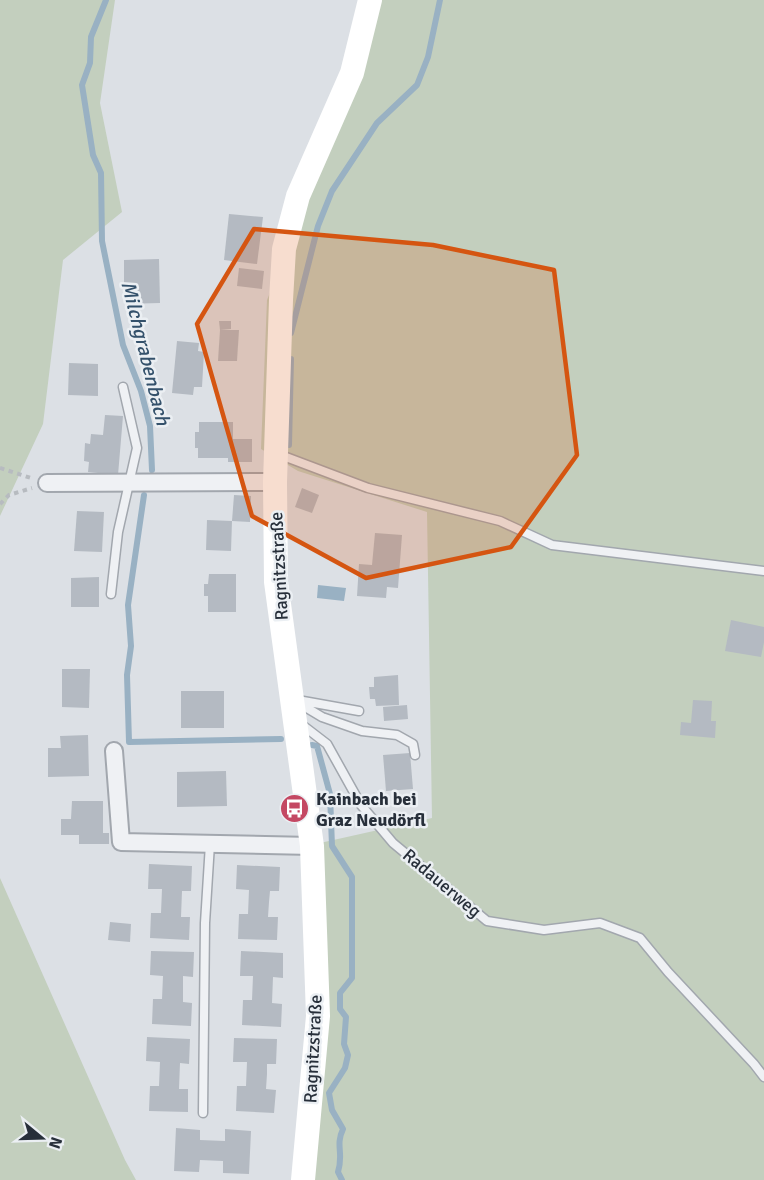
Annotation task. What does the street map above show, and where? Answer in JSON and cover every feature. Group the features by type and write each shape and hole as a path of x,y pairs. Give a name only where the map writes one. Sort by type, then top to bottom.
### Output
{"main road":[{"name":"Ragnitzstraße","path":"303,1180 318,1016 312,846 276,582 275,482 281,300 284,249 298,196 352,74 370,0"}],"street":[{"path":"46,483 275,482"},
{"path":"114,751 121,842 312,846"}],"lane":[{"path":"111,594 118,532 137,448 123,387"},
{"path":"277,454 368,488 500,521 552,545 764,571"},
{"path":"294,710 359,711"},
{"path":"294,710 362,731 397,735 413,744 415,755"},
{"name":"Radauerweg","path":"294,710 327,744 361,805 393,843 487,921 544,930 600,923 640,938 764,1077"},
{"path":"203,1113 205,923 210,844"}],"path":[{"path":"0,468 46,483"},
{"path":"0,504 9,495 46,483"}],"highlighted area":[{"path":"254,229 433,245 554,270 577,455 511,547 366,578 252,516 197,324"}],"green space":[{"path":"0,0 115,0 100,103 122,212 63,260 43,424 0,516"},
{"path":"378,0 764,0 764,1180 292,1180 310,995 302,847 432,818 427,512 298,471 261,449 267,300 306,204"},
{"path":"0,878 125,1160 136,1180 0,1180"}],"water":[{"path":"318,585 346,588 344,601 317,598"}],"building":[{"path":"229,214 263,217 257,264 224,260"},
{"path":"159,259 160,303 124,304 124,260"},
{"path":"239,268 264,271 262,289 237,286"},
{"path":"219,321 231,321 231,329 220,330"},
{"path":"220,330 239,330 237,361 218,361"},
{"path":"177,341 199,343 198,351 204,352 202,387 194,387 193,395 172,393"},
{"path":"69,363 98,364 98,396 68,395"},
{"path":"105,415 123,416 118,475 88,472 89,462 84,461 85,443 90,444 91,434 103,435"},
{"path":"199,422 233,422 233,439 252,439 252,462 228,462 228,458 198,458 198,448 195,448 195,432 199,432"},
{"path":"302,488 319,495 312,513 295,507"},
{"path":"234,495 251,496 250,522 232,521"},
{"path":"77,511 104,512 102,552 74,551"},
{"path":"207,520 232,521 231,551 206,550"},
{"path":"375,533 402,535 398,588 387,587 386,598 357,596 359,564 372,565"},
{"path":"209,574 236,574 236,612 208,612 208,596 204,596 204,584 208,584"},
{"path":"99,577 99,607 71,607 71,578"},
{"path":"731,620 764,627 761,657 725,651"},
{"path":"62,669 90,669 89,708 62,707"},
{"path":"398,675 399,705 376,706 375,699 370,699 369,687 374,687 374,677"},
{"path":"181,691 224,691 224,728 181,728"},
{"path":"693,700 712,701 711,721 716,721 715,738 680,735 681,722 691,723"},
{"path":"407,705 408,719 384,721 383,707"},
{"path":"88,735 89,776 48,777 48,748 61,748 60,736"},
{"path":"410,753 413,789 386,791 383,755"},
{"path":"226,771 227,806 177,807 177,772"},
{"path":"72,801 103,801 103,833 109,833 109,844 79,844 79,835 61,835 61,819 71,819"},
{"path":"149,864 192,866 191,891 182,891 181,917 190,917 189,940 150,938 151,913 161,913 162,889 148,889"},
{"path":"237,865 280,867 279,891 270,891 268,917 278,917 277,940 238,939 239,914 248,914 249,890 236,889"},
{"path":"110,922 131,924 130,942 108,940"},
{"path":"151,951 194,952 193,977 183,976 183,1002 192,1003 191,1026 152,1024 153,999 162,999 163,976 150,975"},
{"path":"241,951 283,953 283,978 273,977 272,1003 282,1004 281,1027 242,1025 243,1000 252,1000 253,976 240,976"},
{"path":"147,1037 190,1039 189,1064 180,1063 179,1089 188,1089 188,1112 149,1111 150,1086 159,1086 160,1062 146,1061"},
{"path":"234,1038 277,1039 276,1064 267,1064 266,1089 276,1090 274,1113 236,1111 237,1086 246,1086 247,1062 233,1062"},
{"path":"176,1128 200,1130 200,1140 225,1141 225,1129 251,1131 249,1174 223,1173 223,1161 200,1160 199,1172 174,1171"}],"waterway":[{"name":"Milchgrabenbach","path":"106,0 91,37 90,63 82,85 93,155 101,173 102,241 123,345 141,391 150,426 152,470"},
{"path":"291,333 318,226 332,191 377,123 417,85 428,57 440,0"},
{"path":"289,445 291,359"},
{"name":"Milchgrabenbach","path":"144,495 128,605 131,646 127,675 129,742 281,739"},
{"name":"Milchgrabenbach","path":"312,745 317,746 330,794 332,846 352,877 352,978 340,993 340,1009 346,1017 344,1044 348,1055 345,1068 329,1093 332,1110 343,1129 338,1172 342,1180"}],"place":[{"name":"Kainbach bei Graz Neudörfl","path":"295,809"}]}
